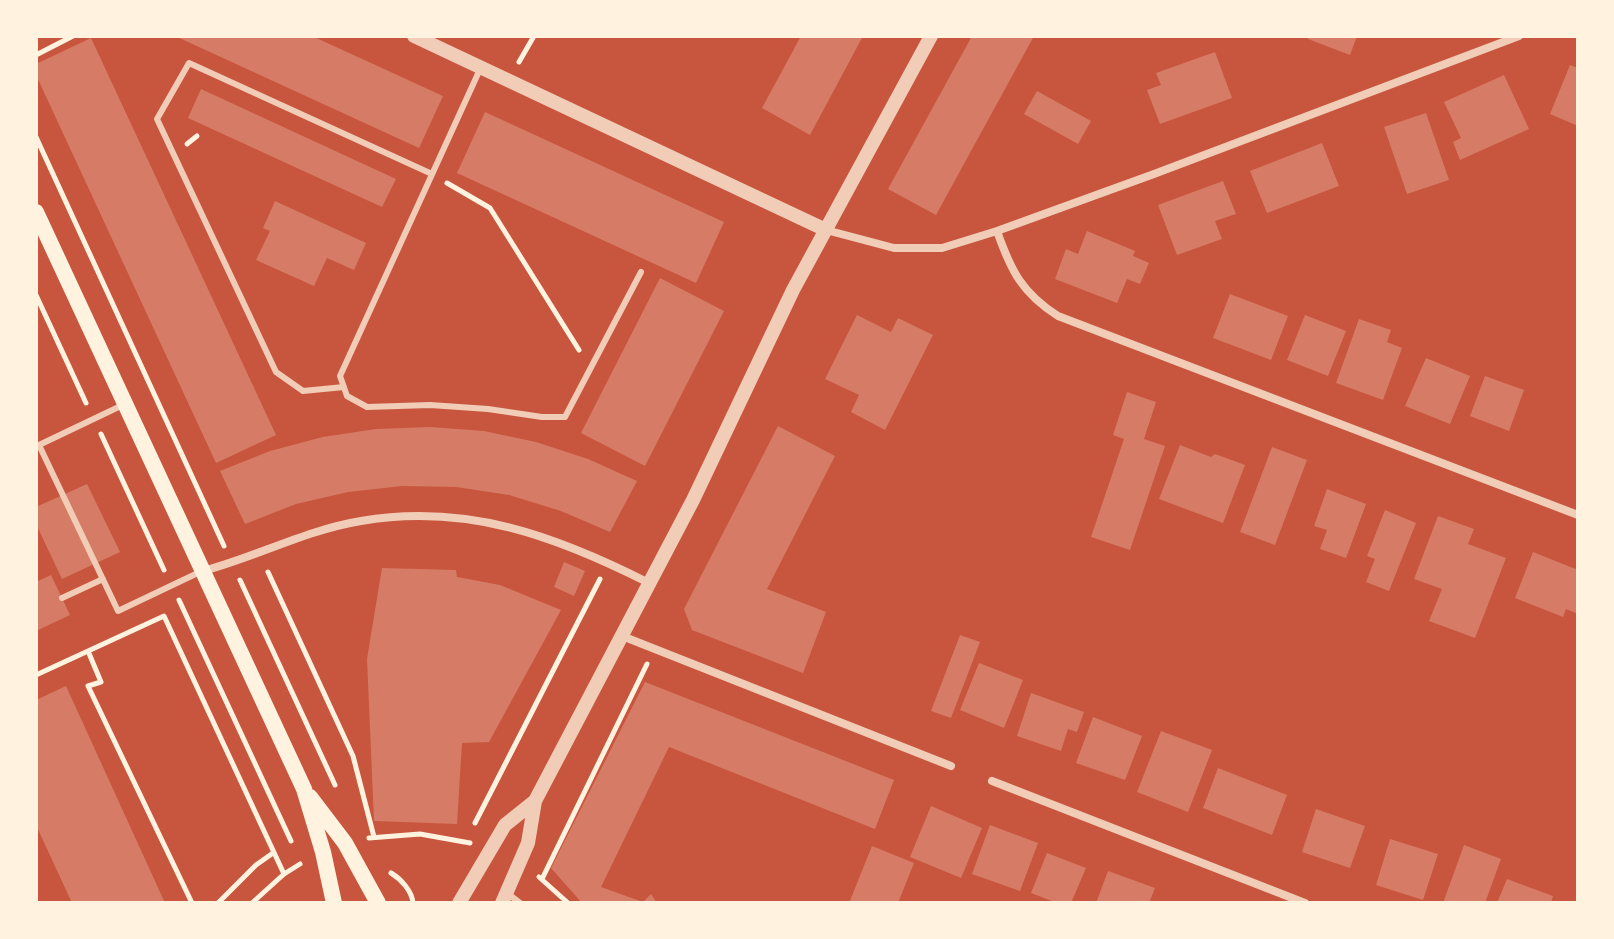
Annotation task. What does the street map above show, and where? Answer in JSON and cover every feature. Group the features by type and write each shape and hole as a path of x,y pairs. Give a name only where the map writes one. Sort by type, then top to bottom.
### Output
{"main road":[{"path":"36,212 304,789 334,903"},
{"path":"304,789 345,843 378,903"}],"street":[{"path":"414,36 826,230 884,246 912,249 942,248 997,231 1517,36"},
{"path":"504,898 528,843 535,801 693,500 793,290 931,36"},
{"path":"997,231 1023,288 1058,316 1578,515"},
{"path":"202,571 233,563 304,535 361,520 434,515 493,522 529,531 649,583"},
{"path":"622,636 951,766"},
{"path":"992,781 1305,903"},
{"path":"459,903 505,825 535,801"}],"lane":[{"path":"344,387 303,391 276,372 157,119 189,63 432,174"},
{"path":"481,67 340,376 347,396 367,407 430,405 565,417 641,272"},
{"path":"125,404 39,445 118,611 202,571"},
{"path":"62,598 103,579"},
{"path":"504,898 520,903"}],"path":[{"path":"36,55 73,36"},
{"path":"36,137 339,796"},
{"path":"432,174 490,208 591,370"},
{"path":"259,553 353,756 374,837"},
{"path":"473,827 608,563"},
{"path":"36,675 164,616 284,874"},
{"path":"542,879 655,649"},
{"path":"88,651 101,682 88,686 192,903"},
{"path":"345,843 374,837 420,834 466,841 490,850"},
{"path":"218,903 273,852"},
{"path":"252,903 284,874 323,852"},
{"path":"519,864 542,879 568,903"},
{"path":"389,871 400,879 413,897 413,903"}],"building":[{"path":"175,36 312,36 443,96 419,148"},
{"path":"801,36 863,36 810,135 762,108"},
{"path":"972,36 1034,36 936,215 888,189"},
{"path":"1309,36 1357,36 1350,55 1308,39"},
{"path":"91,38 276,435 216,463 36,75 36,64"},
{"path":"1215,52 1232,98 1160,124 1147,90 1161,85 1156,73"},
{"path":"1570,65 1578,68 1578,126 1550,114"},
{"path":"1504,75 1529,129 1460,160 1453,142 1461,138 1444,102"},
{"path":"201,89 396,179 382,207 188,118"},
{"path":"1037,91 1091,121 1078,144 1024,114"},
{"path":"485,112 724,222 696,283 457,173"},
{"path":"1426,113 1449,180 1407,194 1384,127"},
{"path":"1322,143 1339,186 1267,213 1250,171"},
{"path":"1223,181 1236,214 1215,221 1222,239 1177,255 1158,205"},
{"path":"275,201 366,243 354,270 327,258 314,286 256,260 270,231 263,228"},
{"path":"1087,231 1135,251 1133,256 1149,263 1140,284 1127,279 1117,303 1055,279 1066,249 1078,254"},
{"path":"660,278 724,311 645,466 581,433"},
{"path":"1230,294 1288,316 1271,360 1213,338"},
{"path":"857,315 891,332 898,318 933,335 885,430 851,412 859,395 825,379"},
{"path":"1305,315 1346,331 1328,376 1287,360"},
{"path":"1359,319 1391,330 1387,342 1402,348 1383,400 1336,383"},
{"path":"1426,358 1470,376 1450,424 1405,406"},
{"path":"1485,376 1524,390 1509,431 1470,416"},
{"path":"1127,392 1156,402 1144,439 1165,446 1130,550 1091,537 1124,439 1113,435"},
{"path":"778,426 835,456 767,589 826,612 803,673 692,630 684,609"},
{"path":"430,427 484,431 536,442 588,459 637,481 610,532 561,511 509,495 456,487 402,486 348,492 296,504 245,524 220,471 270,451 323,437 376,429"},
{"path":"1180,445 1245,465 1223,523 1159,499"},
{"path":"1272,447 1307,460 1275,545 1240,532"},
{"path":"87,484 120,552 62,579 36,524 36,507"},
{"path":"1327,489 1366,504 1346,558 1320,549 1327,530 1314,526"},
{"path":"1385,510 1416,523 1389,591 1366,582 1375,559 1367,556"},
{"path":"1438,516 1474,529 1468,544 1506,558 1475,638 1429,621 1442,589 1414,579"},
{"path":"1533,552 1578,570 1578,614 1566,609 1563,617 1515,598"},
{"path":"564,562 585,571 574,596 554,587"},
{"path":"382,568 456,570 457,577 500,585 561,610 489,742 462,743 457,824 374,821 367,659"},
{"path":"51,575 70,615 36,631 36,582"},
{"path":"960,635 980,642 951,718 931,711"},
{"path":"979,663 1023,680 1004,728 960,710"},
{"path":"645,682 894,780 875,829 669,747 601,887 643,902 651,894 657,903 582,903 551,868"},
{"path":"66,686 165,903 72,903 36,825 36,700"},
{"path":"1031,693 1084,712 1077,732 1068,729 1061,751 1017,736"},
{"path":"1093,717 1142,736 1125,780 1076,763"},
{"path":"1161,731 1212,750 1188,812 1137,792"},
{"path":"1218,768 1287,795 1272,835 1203,808"},
{"path":"931,806 982,828 961,878 910,857"},
{"path":"1316,809 1365,826 1350,868 1302,852"},
{"path":"990,825 1038,843 1020,891 972,874"},
{"path":"1390,839 1438,854 1423,900 1376,885"},
{"path":"1464,845 1501,859 1485,903 1443,903"},
{"path":"872,846 914,863 898,903 849,903"},
{"path":"1047,853 1086,868 1071,903 1057,903 1031,893"},
{"path":"1108,871 1155,888 1149,903 1096,903"},
{"path":"1507,879 1553,896 1551,903 1497,903"}]}
